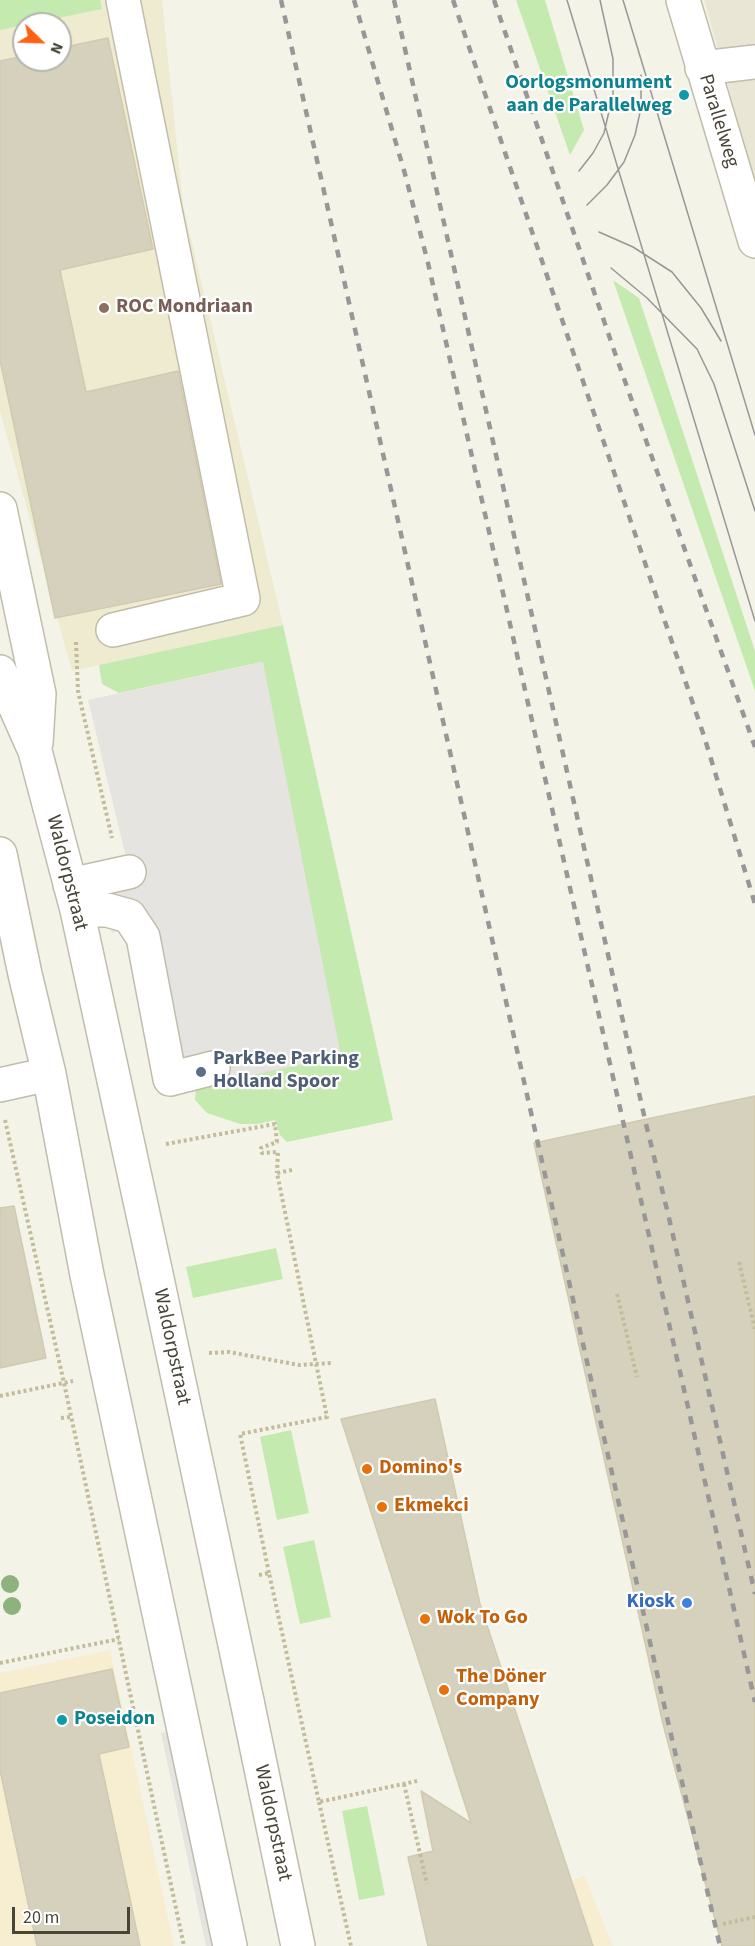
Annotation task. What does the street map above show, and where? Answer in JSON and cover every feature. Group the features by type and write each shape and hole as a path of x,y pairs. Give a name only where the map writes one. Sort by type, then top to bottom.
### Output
{"street":[{"path":"113,630 243,599 123,0"},
{"name":"Parallelweg","path":"683,0 755,241"},
{"path":"702,68 755,62"},
{"name":"Waldorpstraat","path":"0,509 39,694 36,751"},
{"name":"Waldorpstraat","path":"0,672 36,751 73,897 156,1274 298,1946"},
{"path":"0,854 49,1074 87,1275 230,1946"},
{"path":"73,897 124,873"},
{"path":"73,897 129,916 143,937 171,1079 213,1068"},
{"path":"1,1097 49,1074"}],"path":[{"path":"76,636 78,691 124,873"},
{"path":"1,1097 184,1946"},
{"path":"269,1573 240,1434 327,1417 277,1173 292,1170"},
{"path":"739,1262 755,1329"},
{"path":"617,1294 637,1377"},
{"path":"209,1353 229,1352 299,1365 332,1363"},
{"path":"0,1396 64,1383"},
{"path":"61,1418 70,1417"},
{"path":"0,1663 119,1639"},
{"path":"404,1784 427,1884"},
{"path":"319,1802 351,1946"},
{"path":"723,1924 755,1917"}],"shaded area":[{"name":"ROC Mondriaan","path":"0,0 162,0 183,205 283,625 72,671 0,411"},
{"path":"704,0 755,0 755,183"},
{"path":"263,662 341,1056 160,1095 128,929 112,933 102,888 132,882 88,700"},
{"path":"110,1650 174,1946 0,1946 0,1673"},
{"path":"171,1731 216,1946 206,1946 161,1733"},
{"path":"584,1875 613,1946 447,1946"}],"green space":[{"path":"0,0 100,0 102,9 72,15 72,12 12,12 12,28 0,30"},
{"path":"516,0 545,0 584,130 570,155"},
{"path":"613,280 639,298 755,651 755,691"},
{"path":"283,625 393,1120 287,1142 280,1135 275,1120 258,1124 240,1124 207,1113 195,1100 262,662 119,693 102,684 99,665"},
{"path":"276,1248 283,1279 193,1298 186,1267"},
{"path":"291,1430 309,1513 277,1520 260,1437"},
{"path":"314,1540 331,1617 300,1624 283,1547"},
{"path":"367,1806 385,1895 359,1900 342,1811"}],"building":[{"path":"108,38 153,249 60,270 86,392 178,371 221,584 55,618 0,360 0,61 12,58 12,72 72,72 72,46"},
{"path":"755,1096 755,1946 722,1946 663,1724 534,1143"},
{"path":"14,1206 46,1358 0,1368 0,1208"},
{"path":"435,1399 480,1604 593,1946 428,1946 408,1857 433,1851 421,1791 471,1823 341,1419"},
{"path":"112,1669 129,1747 99,1754 140,1946 37,1946 0,1770 0,1693"}],"tram line":[{"path":"567,0 755,621"},
{"path":"579,171 593,153 604,133 613,94 613,59 600,0"},
{"path":"623,0 755,435"},
{"path":"587,205 607,185 624,162 635,135 641,108 641,75"},
{"path":"599,232 633,247 672,272 701,308 721,341"},
{"path":"611,268 647,298 697,349 714,384 755,511"}],"railway":[{"path":"281,0 720,1946"},
{"path":"354,0 405,174 428,263 755,1702"},
{"path":"394,0 646,1124 755,1594"},
{"path":"453,0 704,736 755,904"},
{"path":"494,0 616,356 755,747"}],"place":[{"name":"Oorlogsmonument aan de Parallelweg","path":"684,95"},
{"name":"ROC Mondriaan","path":"104,308"},
{"name":"ParkBee Parking Holland Spoor","path":"201,1072"},
{"name":"Domino's","path":"367,1469"},
{"name":"Ekmekci","path":"382,1507"},
{"name":"Kiosk","path":"687,1603"},
{"name":"Wok To Go","path":"425,1619"},
{"name":"The Döner Company","path":"444,1690"},
{"name":"Poseidon","path":"62,1720"}]}
